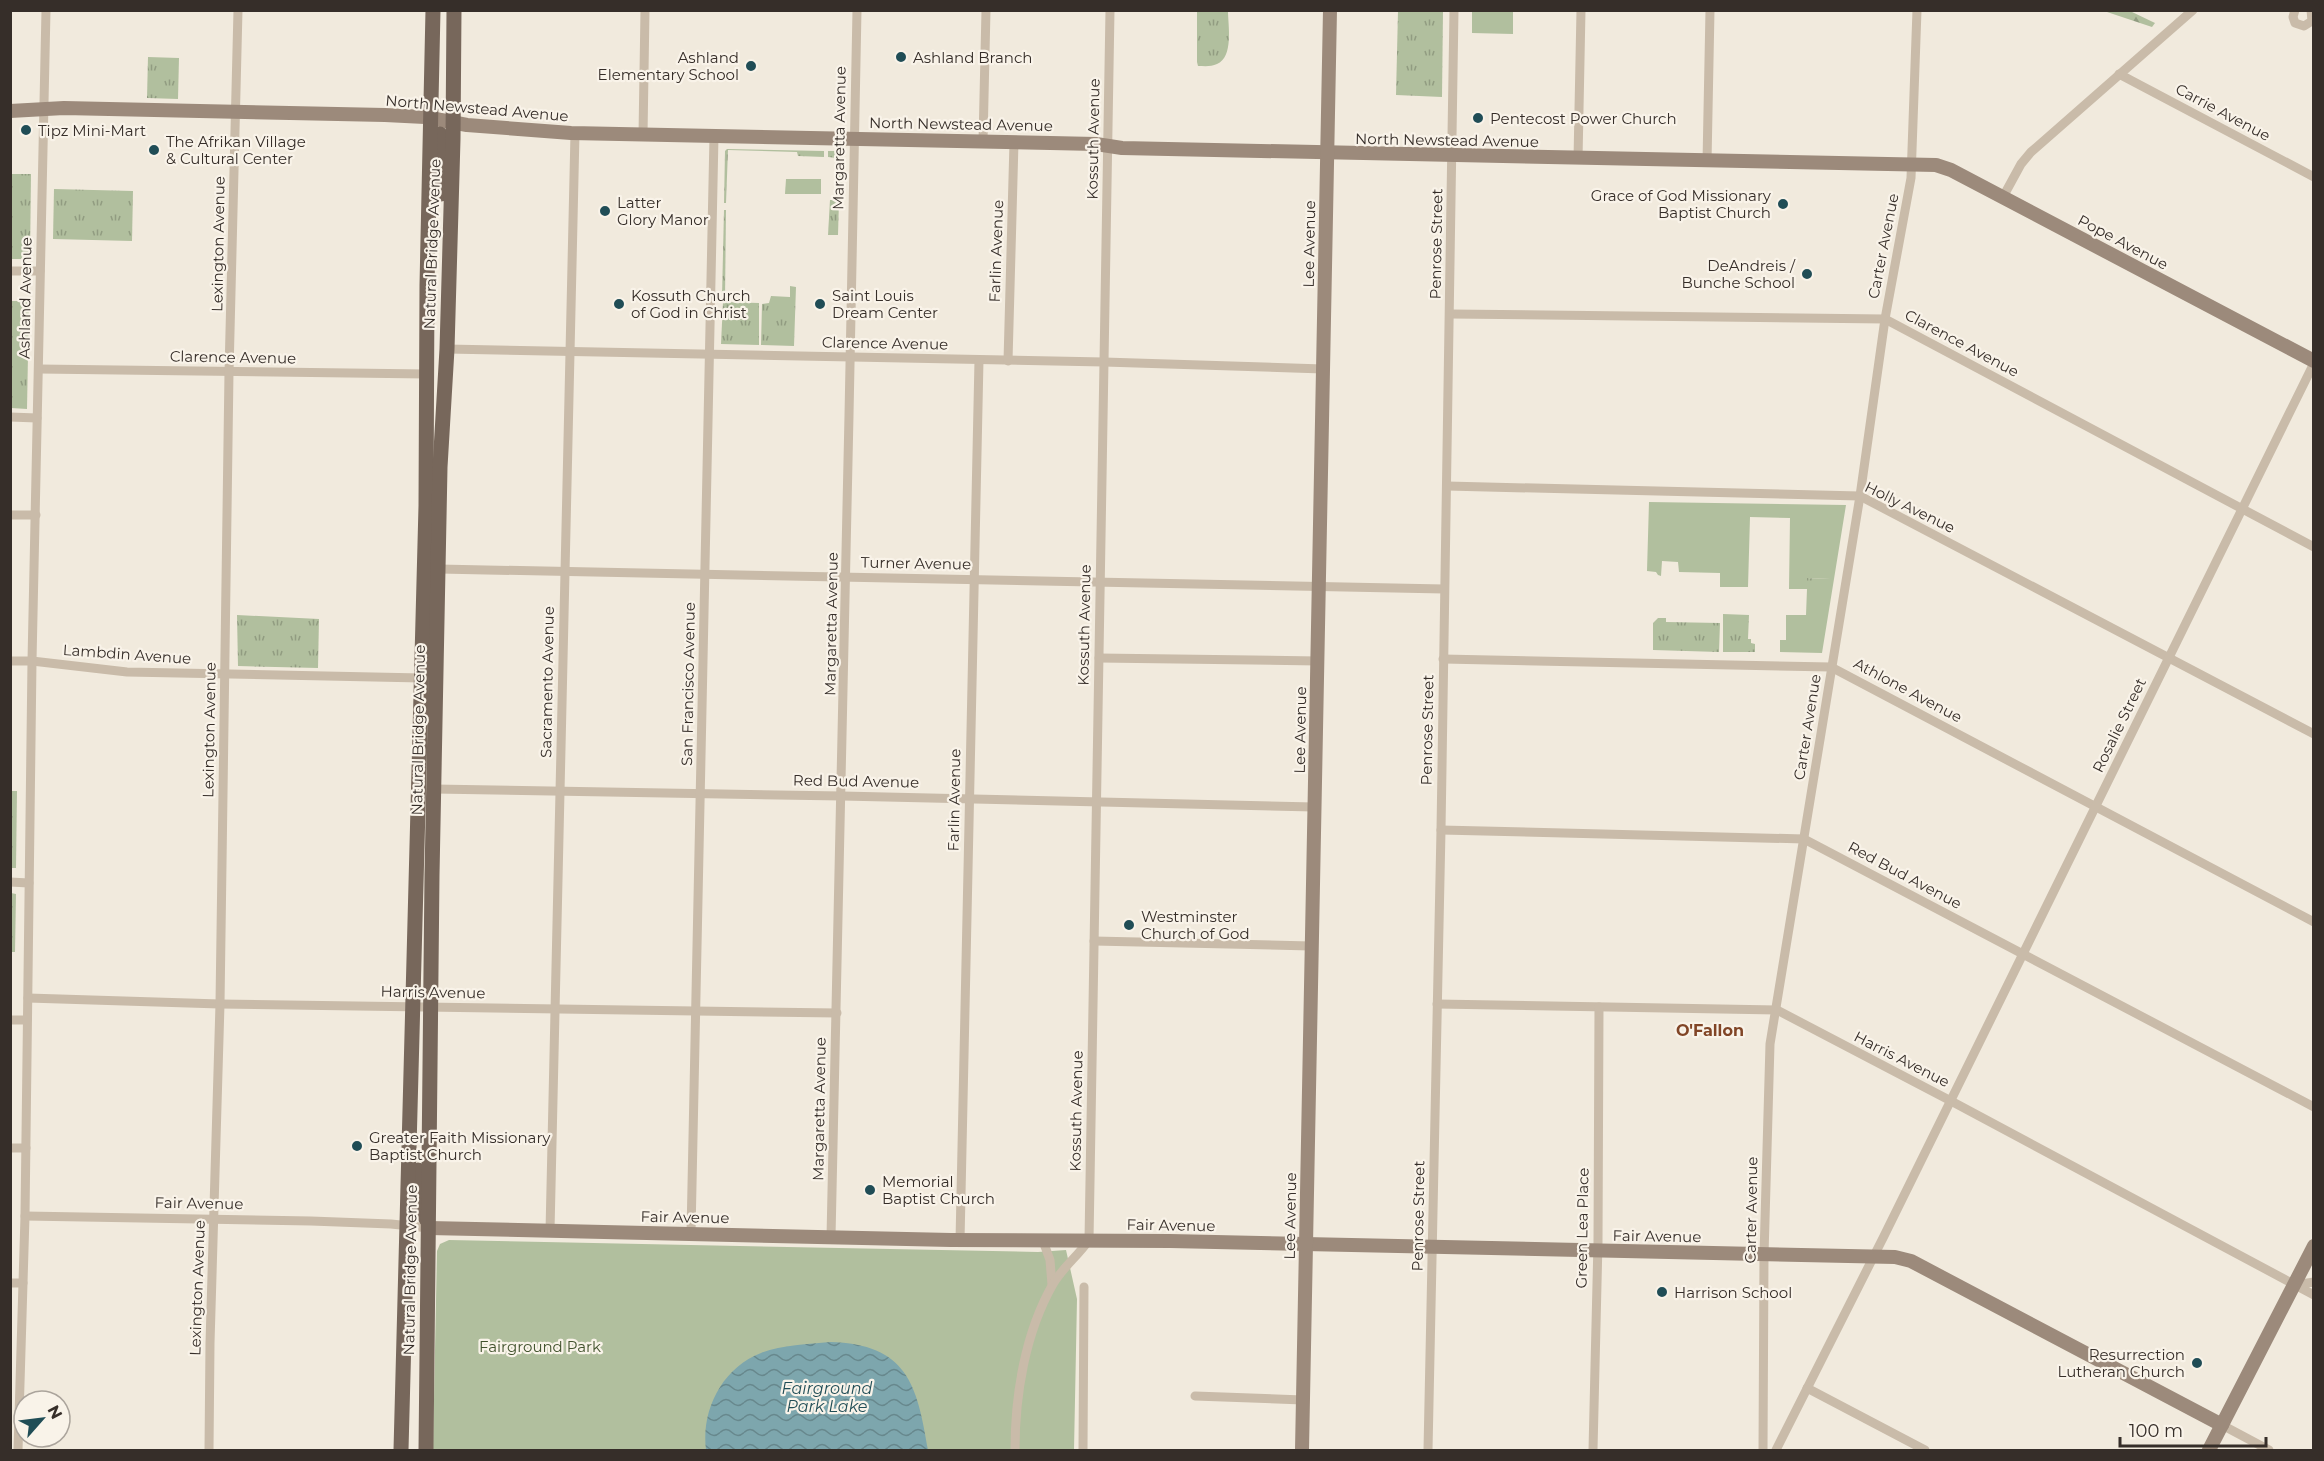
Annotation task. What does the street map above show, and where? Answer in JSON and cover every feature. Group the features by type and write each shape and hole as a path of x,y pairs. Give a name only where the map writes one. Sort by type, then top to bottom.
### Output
{"main road":[{"name":"Natural Bridge Avenue","path":"401,1450 426,506 426,374 434,10"},
{"path":"438,10 442,32 444,110 452,123"},
{"name":"Natural Bridge Avenue","path":"426,1450 440,467 447,349 454,10"},
{"path":"432,118 441,138 441,201 450,247"},
{"path":"411,1098 418,1136 419,1200 429,1228"},
{"path":"407,1226 418,1250 420,1312 428,1348"}],"street":[{"name":"Ashland Avenue","path":"15,1389 25,1216 32,661 46,10"},
{"name":"Lexington Avenue","path":"209,1450 220,1004 229,372 238,10"},
{"path":"643,135 645,10"},
{"name":"Margaretta Avenue","path":"831,1237 847,577 849,357 857,10"},
{"path":"983,141 986,10"},
{"name":"Kossuth Avenue","path":"1089,1240 1110,10"},
{"name":"Lee Avenue","path":"1302,1450 1330,10"},
{"name":"Penrose Street","path":"1428,1450 1441,830 1454,10"},
{"path":"1578,159 1581,10"},
{"path":"1707,162 1710,10"},
{"name":"Carter Avenue","path":"1763,1450 1764,1255 1769,1060 1860,496 1885,319 1912,165 1917,10"},
{"path":"2003,197 2031,152 2193,10"},
{"path":"2295,10 2293,17 2295,23 2304,26 2312,21 2311,10"},
{"name":"Carrie Avenue","path":"2119,74 2313,177"},
{"name":"North Newstead Avenue","path":"10,111 64,108 396,116 432,118 452,123 512,130 643,135 983,141 1327,154 1912,165"},
{"name":"Sacramento Avenue","path":"550,1232 574,133"},
{"name":"San Francisco Avenue","path":"691,1233 714,136"},
{"name":"Farlin Avenue","path":"1008,361 1014,142"},
{"name":"Pope Avenue","path":"1912,165 1936,165 1947,168 2313,362"},
{"path":"10,271 40,271"},
{"name":"Clarence Avenue","path":"1450,314 1885,319 2313,548"},
{"name":"Clarence Avenue","path":"447,349 1323,369"},
{"name":"Farlin Avenue","path":"960,1241 979,360"},
{"name":"Rosalie Street","path":"1874,1257 2313,362"},
{"name":"Clarence Avenue","path":"39,369 426,374"},
{"path":"10,417 37,418"},
{"name":"Holly Avenue","path":"1447,486 1860,496 2313,734"},
{"path":"10,515 36,515"},
{"name":"Turner Avenue","path":"439,569 1320,587"},
{"path":"1320,587 1444,589"},
{"path":"1099,658 1318,661"},
{"name":"Athlone Avenue","path":"1443,659 1832,667 2313,922"},
{"name":"Lambdin Avenue","path":"10,661 32,661 127,672 422,678"},
{"name":"Red Bud Avenue","path":"434,789 1314,807"},
{"name":"Red Bud Avenue","path":"1441,830 1804,839 2313,1107"},
{"path":"10,882 29,883"},
{"path":"1094,941 1311,946"},
{"name":"Harris Avenue","path":"28,998 220,1004 837,1013"},
{"name":"Harris Avenue","path":"1437,1004 1777,1010 2313,1295"},
{"name":"Green Lea Place","path":"1593,1450 1598,1251 1599,1006"},
{"path":"10,1020 27,1020"},
{"path":"10,1148 26,1148"},
{"name":"Fair Avenue","path":"25,1216 311,1221 550,1232 691,1233 960,1241 1089,1240 1895,1257 1911,1261 2269,1450"},
{"path":"1015,1450 1015,1421 1020,1381 1029,1344 1052,1285 1089,1240"},
{"path":"1043,1241 1050,1260 1052,1285"},
{"path":"2209,1450 2313,1246"},
{"path":"1776,1450 1874,1257"},
{"path":"2294,1285 2313,1282"},
{"path":"10,1283 22,1283"},
{"path":"1083,1450 1084,1287"},
{"path":"1807,1388 1925,1450"},
{"path":"1195,1396 1303,1400"}],"green space":[{"path":"1197,11 1228,11 1228,48 1226,55 1215,65 1198,66"},
{"path":"1398,11 1443,11 1442,97 1396,95"},
{"path":"1472,11 1513,12 1513,34 1472,33"},
{"path":"2108,11 2130,11 2155,23 2152,27"},
{"path":"148,57 179,58 178,99 147,98"},
{"path":"727,149 824,151 824,157 798,156 797,152 728,150 726,203 724,203 725,151"},
{"path":"828,151 840,151 843,156 842,187 834,186 837,158 828,157"},
{"path":"11,174 31,174 30,259 11,259"},
{"path":"786,179 821,179 821,194 785,194"},
{"path":"54,189 133,191 132,241 53,239"},
{"path":"830,200 839,200 838,235 828,235"},
{"path":"724,210 726,210 725,300 722,297"},
{"path":"790,286 796,287 794,346 761,345 762,304 769,303 771,296 790,297"},
{"path":"11,301 29,301 27,409 11,408"},
{"path":"723,302 759,303 759,345 721,344"},
{"path":"1649,502 1846,505 1822,653 1780,652 1780,640 1786,640 1786,615 1806,615 1807,589 1789,589 1790,518 1750,517 1748,587 1720,587 1720,573 1679,572 1678,562 1662,561 1661,576 1656,572 1647,571","holes":["1807,578 1830,579 1830,589 1807,589"]},
{"path":"1807,578 1831,579 1830,589 1807,589"},
{"path":"1723,614 1749,615 1748,639 1755,644 1755,652 1723,652"},
{"path":"237,615 319,619 318,668 238,666"},
{"path":"1658,618 1666,618 1666,622 1720,623 1719,652 1653,650 1653,623"},
{"path":"11,791 17,791 16,868 11,868"},
{"path":"11,893 16,894 15,952 11,952"},
{"name":"Fairground Park","path":"449,1240 1038,1252 1066,1250 1077,1299 1074,1450 433,1450 437,1251 440,1244"}],"water":[{"name":"Fairground Park Lake","path":"830,1342 876,1350 892,1360 904,1372 919,1406 928,1450 706,1450 705,1435 711,1406 717,1392 735,1369 747,1360 769,1350"}],"place":[{"name":"Ashland Branch","path":"901,57"},
{"name":"Ashland Elementary School","path":"751,66"},
{"name":"Pentecost Power Church","path":"1478,118"},
{"name":"Tipz Mini-Mart","path":"26,130"},
{"name":"The Afrikan Village & Cultural Center","path":"154,150"},
{"name":"Grace of God Missionary Baptist Church","path":"1783,204"},
{"name":"Latter Glory Manor","path":"605,211"},
{"name":"DeAndreis / Bunche School","path":"1807,274"},
{"name":"Kossuth Church of God in Christ","path":"619,304"},
{"name":"Saint Louis Dream Center","path":"820,304"},
{"name":"Westminster Church of God","path":"1129,925"},
{"name":"Greater Faith Missionary Baptist Church","path":"357,1146"},
{"name":"Memorial Baptist Church","path":"870,1190"},
{"name":"Harrison School","path":"1662,1292"},
{"name":"Resurrection Lutheran Church","path":"2197,1363"}],"district":[{"name":"O'Fallon","path":"1710,1030"}]}
